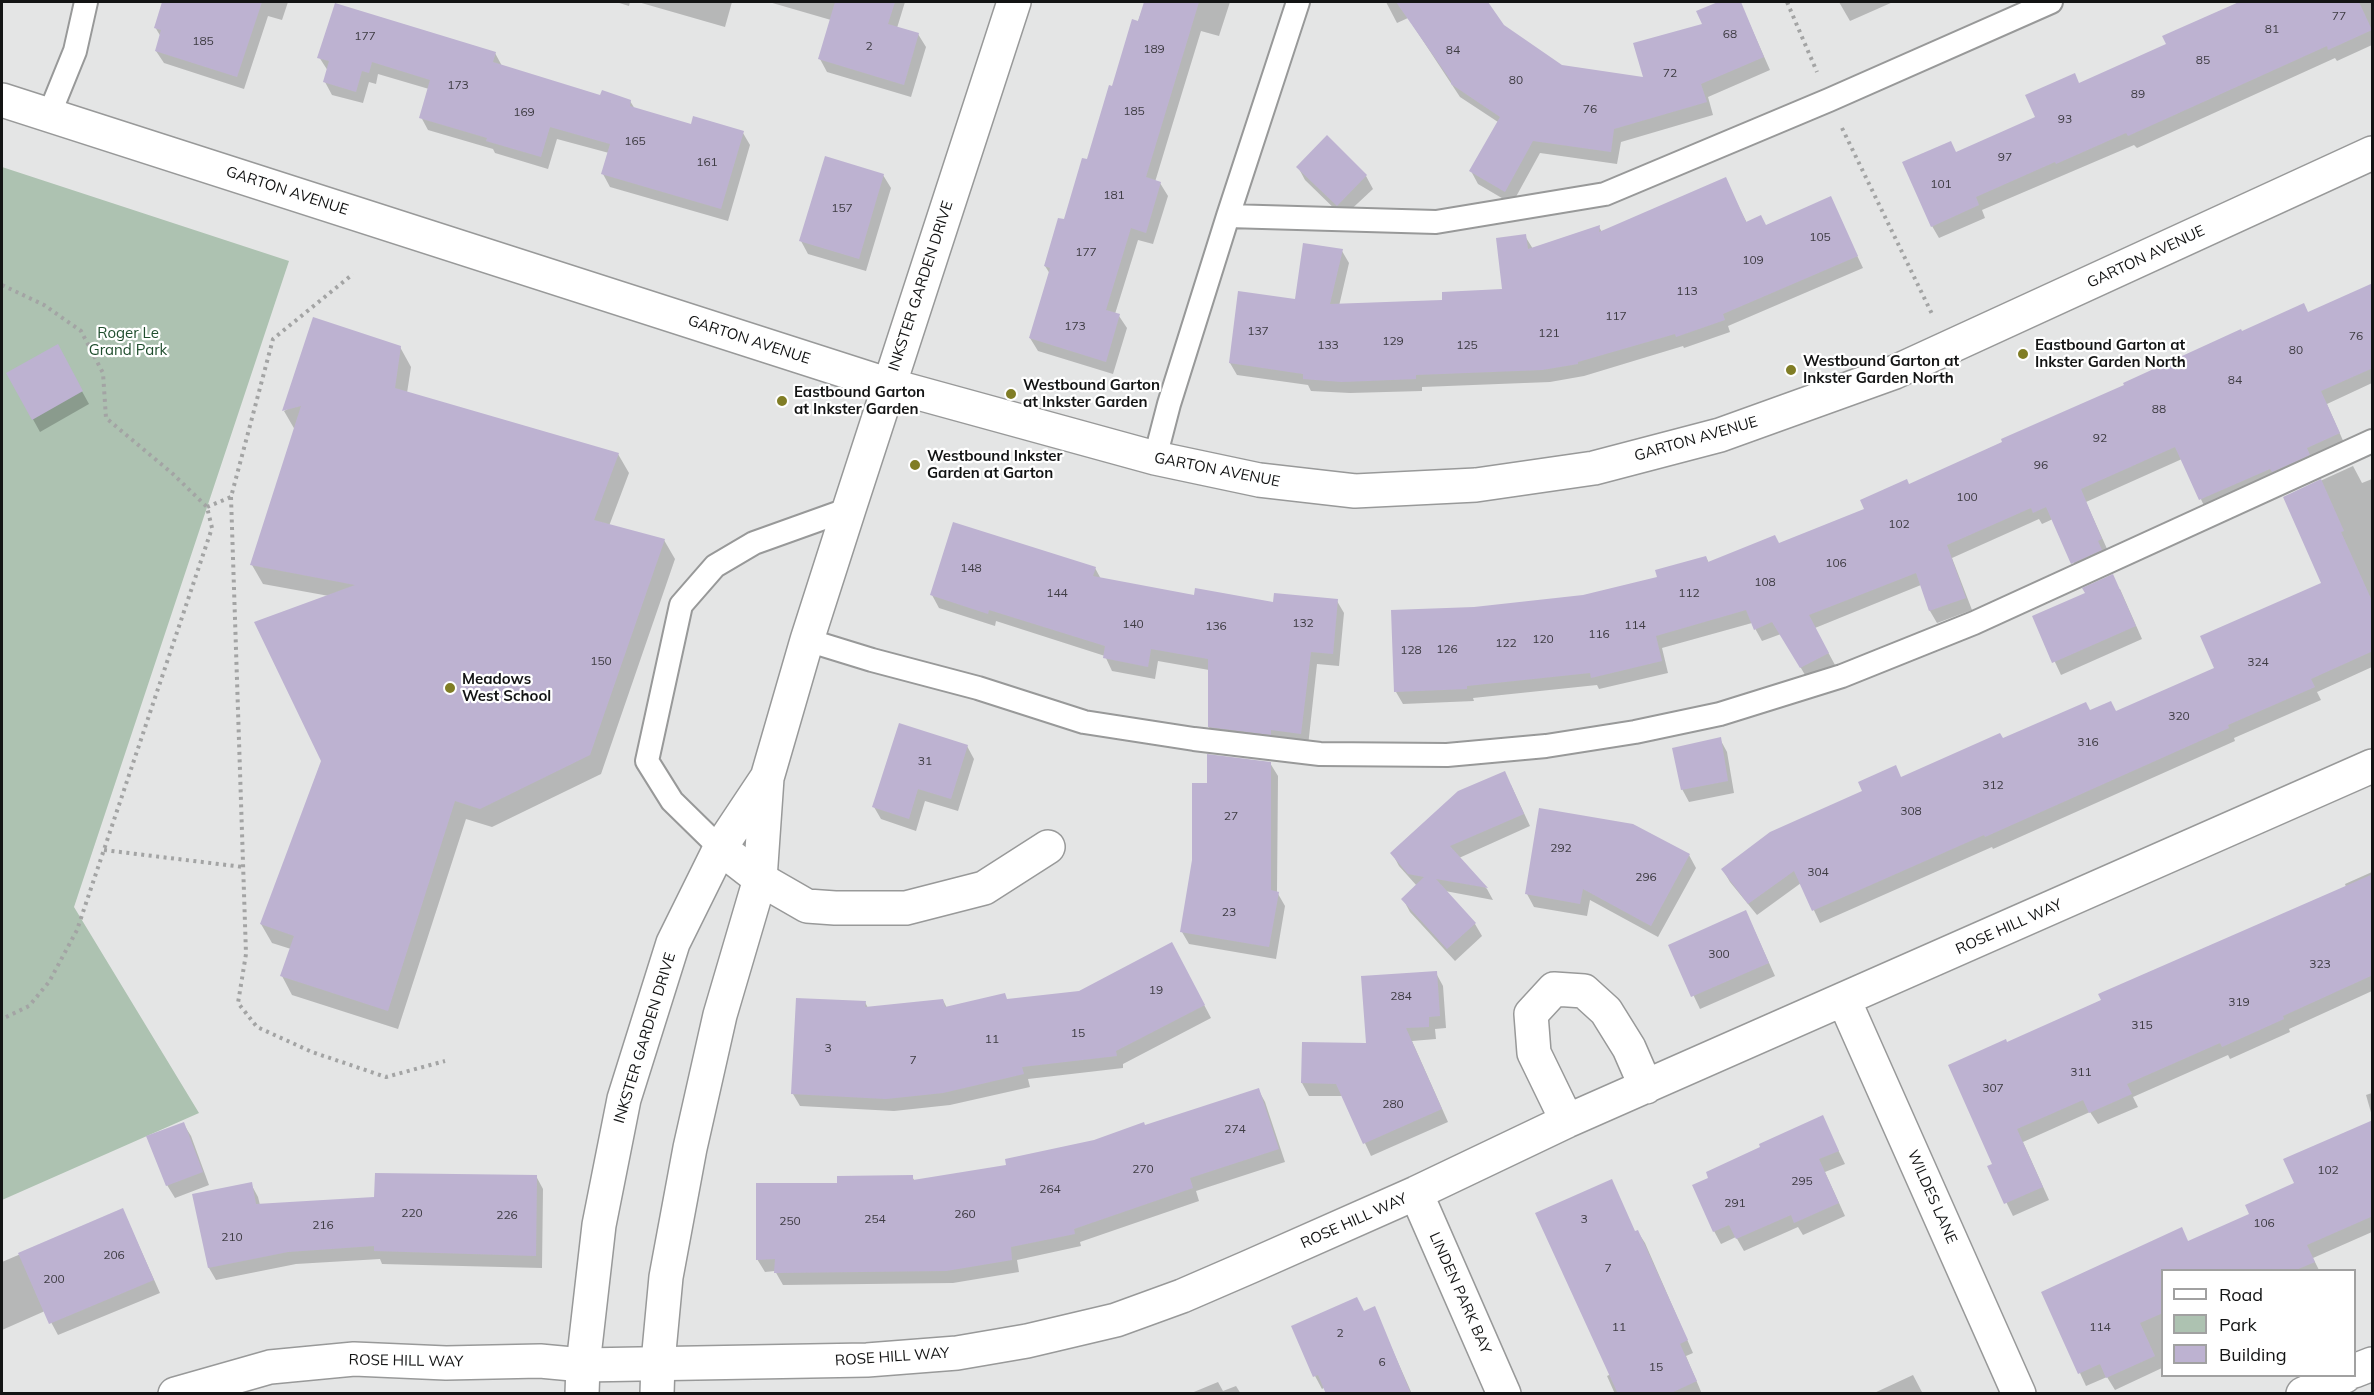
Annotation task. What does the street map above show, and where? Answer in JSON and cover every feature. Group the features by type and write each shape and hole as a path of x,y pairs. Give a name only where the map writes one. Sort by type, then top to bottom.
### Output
{"street":[{"name":"INKSTER GARDEN DRIVE","path":"658,1378 666,1277 690,1148 720,1015 760,879 768,778 807,640 1014,2"},
{"name":"GARTON AVENUE","path":"2,100 889,385 1155,458 1259,480 1355,491 1476,485 1594,468 1720,435 1895,372 2373,153"},
{"name":"ROSE HILL WAY","path":"175,1394 270,1367 354,1359 446,1363 540,1361 582,1379 658,1378 957,1353 1027,1341 1116,1320 1182,1296 1416,1193 1567,1121 2373,766"},
{"name":"INKSTER GARDEN DRIVE","path":"582,1379 599,1225 624,1099 674,943 720,848 768,778"},
{"path":"720,848 760,879 807,906 906,908 984,888 1048,847"},
{"path":"1567,1121 1534,1053 1531,1014 1554,989 1584,991 1606,1011 1629,1048 1646,1087"},
{"name":"WILDES LANE","path":"1844,1000 2019,1394"},
{"name":"LINDEN PARK BAY","path":"1416,1193 1504,1394"},
{"path":"2356,1371 2373,1364"},
{"path":"2303,1394 2343,1377"}],"lane":[{"path":"49,115 75,51 86,2"},
{"path":"1155,458 1169,404 1298,2"},
{"path":"1228,216 1436,222 1605,194 1829,100 2051,2"},
{"path":"807,640 978,688 1084,722 1194,739 1320,754 1447,755 1546,746 1635,732 1720,714 1842,676 1974,623 2373,441"},
{"path":"720,848 672,801 647,761 681,605 715,566 744,549 849,509"}],"path":[{"path":"1787,2 1829,100 1948,349"},
{"path":"353,274 273,339 231,497 246,954 238,1003 257,1027 312,1052 386,1077 445,1061"},
{"path":"2,285 44,305 81,332 103,373 106,418 173,474 207,507 212,528 77,930 49,982 29,1006 2,1019"},
{"path":"207,507 231,497"},
{"path":"104,850 243,867"}],"green space":[{"name":"Roger Le Grand Park","path":"2,167 289,261 74,907 199,1113 2,1200"}],"building":[{"path":"162,2 262,2 237,77 155,51 161,30 154,28"},
{"path":"835,2 895,2 888,24 919,33 904,85 818,59"},
{"path":"1144,2 1199,2 1146,177 1161,182 1146,233 1131,228 1106,310 1120,314 1106,362 1029,338 1050,268 1044,266 1058,218 1064,219 1082,158 1087,159 1109,85 1112,86 1132,19 1138,21"},
{"path":"1396,2 1488,2 1504,25 1562,65 1643,77 1633,43 1702,24 1696,11 1718,2 1741,2 1764,57 1701,84 1707,102 1614,129 1611,152 1533,141 1505,192 1469,171 1500,117 1451,84"},
{"path":"2239,2 2359,2 2372,30 2328,50 2327,46 2128,136 2126,133 1976,197 1979,205 1931,227 1902,162 1951,141 1956,152 2035,117 2025,95 2075,73 2079,83 2166,44 2162,36"},
{"path":"335,3 496,52 493,62 600,95 602,90 631,100 630,106 691,124 693,116 744,131 721,209 601,174 610,144 550,127 541,157 419,118 430,80 372,62 369,73 362,71 356,92 323,82 329,61 317,58"},
{"path":"1327,135 1367,175 1337,206 1296,167"},
{"path":"825,156 884,174 859,259 799,241"},
{"path":"1726,177 1746,222 1761,215 1766,225 1831,196 1858,256 1723,314 1725,320 1676,337 1675,334 1578,362 1578,364 1542,370 1416,375 1416,379 1342,382 1303,379 1303,374 1229,363 1238,291 1295,299 1303,243 1343,249 1330,304 1442,300 1442,292 1502,289 1496,238 1526,234 1528,249 1600,225 1599,232"},
{"path":"2373,283 2373,368 2321,391 2340,433 2307,448 2310,455 2272,472 2270,469 2199,500 2175,447 2081,489 2102,539 2098,541 2102,550 2071,564 2046,507 2033,513 2031,508 1947,545 1966,598 1929,611 1916,573 1809,615 1829,653 1800,668 1772,622 1754,630 1746,610 1656,636 1662,661 1591,678 1590,673 1467,686 1467,689 1394,692 1391,610 1474,607 1583,595 1657,577 1655,570 1706,556 1708,562 1775,535 1779,543 1864,509 1860,500 1907,479 1909,484 2002,442 2001,439 2124,385 2123,383 2241,329 2242,331 2304,303 2308,312"},
{"name":"Meadows West School","path":"313,317 401,346 395,388 619,453 594,520 665,539 590,755 480,809 455,801 388,1011 280,976 294,936 260,924 321,761 254,622 355,585 250,565 301,406 282,411"},
{"path":"58,344 83,391 32,420 6,373"},
{"path":"2321,479 2344,531 2341,532 2373,603 2373,651 2311,679 2315,687 2228,725 2229,728 1812,911 1794,871 1748,904 1721,869 1770,832 1862,791 1858,782 1896,765 1901,777 2000,733 2003,738 2086,702 2090,710 2111,701 2116,711 2214,668 2200,636 2321,583 2283,497"},
{"path":"953,522 1096,567 1093,576 1194,595 1195,588 1273,602 1274,593 1338,599 1333,654 1311,652 1301,734 1271,730 1271,735 1208,727 1208,659 1151,649 1148,667 1103,658 1105,646 989,610 988,614 930,595"},
{"path":"2113,574 2136,626 2052,663 2032,616 2085,593 2082,588"},
{"path":"899,723 968,745 951,799 918,789 909,819 872,807"},
{"path":"1721,737 1728,781 1681,790 1672,748"},
{"path":"1207,754 1271,762 1271,890 1279,892 1269,947 1180,932 1192,860 1192,783 1207,783"},
{"path":"1505,771 1524,814 1450,846 1488,888 1436,879 1476,923 1447,949 1401,899 1424,877 1408,874 1390,853 1458,791"},
{"path":"1539,808 1633,824 1690,854 1651,926 1583,889 1580,904 1525,894"},
{"path":"2373,874 2373,975 2222,1047 2220,1043 2127,1084 2132,1094 2089,1113 2083,1100 2017,1129 2043,1187 2004,1204 1987,1166 1992,1164 1948,1065 2006,1039 2007,1042 2101,1000 2098,994"},
{"path":"1746,910 1769,963 1691,997 1668,945"},
{"path":"1172,942 1205,1005 1116,1051 1117,1056 1022,1067 1024,1074 943,1093 886,1099 791,1094 796,998 866,1001 865,1007 943,999 945,1007 1005,993 1007,999 1079,991"},
{"path":"1437,971 1440,1016 1429,1017 1429,1027 1406,1028 1442,1109 1363,1144 1336,1084 1301,1083 1302,1042 1366,1043 1361,976"},
{"path":"1259,1088 1279,1149 1190,1178 1193,1188 1074,1229 1075,1234 1011,1247 1012,1260 946,1271 774,1273 775,1259 756,1260 756,1183 837,1183 837,1176 913,1175 913,1180 1006,1165 1005,1159 1094,1140 1144,1122 1145,1125"},
{"path":"1823,1115 1839,1151 1819,1159 1839,1203 1794,1223 1791,1215 1736,1239 1729,1225 1713,1232 1692,1185 1708,1178 1706,1172 1760,1147 1759,1144"},
{"path":"2373,1120 2373,1216 2307,1245 2315,1262 2298,1269 2161,1269 2161,1314 2140,1323 2155,1356 2106,1378 2100,1364 2078,1374 2041,1292 2182,1227 2188,1241 2249,1214 2245,1205 2294,1183 2283,1159"},
{"path":"184,1122 203,1172 166,1186 146,1136"},
{"path":"375,1173 537,1175 536,1256 374,1251 374,1246 288,1252 208,1268 192,1194 252,1182 256,1204 374,1197"},
{"path":"1612,1179 1688,1340 1680,1344 1697,1381 1669,1394 1618,1394 1535,1213"},
{"path":"123,1208 154,1280 49,1324 18,1253"},
{"path":"1357,1297 1364,1311 1375,1306 1411,1394 1326,1394 1318,1375 1313,1377 1291,1326"}],"place":[{"name":"Eastbound Garton at Inkster Garden North","path":"2023,354"},
{"name":"Westbound Garton at Inkster Garden North","path":"1791,370"},
{"name":"Westbound Garton at Inkster Garden","path":"1011,394"},
{"name":"Eastbound Garton at Inkster Garden","path":"782,401"},
{"name":"Westbound Inkster Garden at Garton","path":"915,465"},
{"name":"Meadows West School","path":"450,688"}]}
